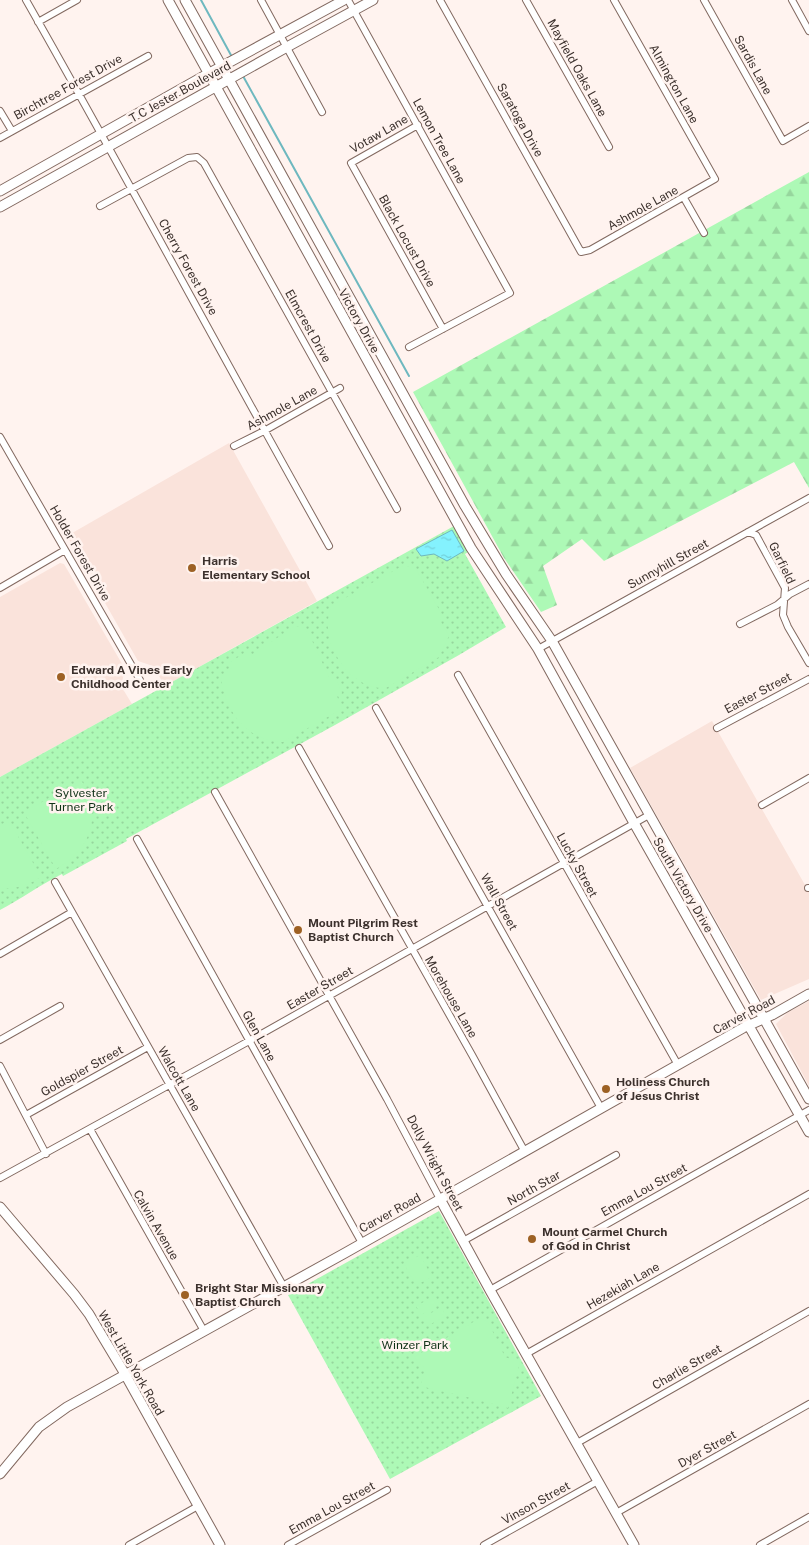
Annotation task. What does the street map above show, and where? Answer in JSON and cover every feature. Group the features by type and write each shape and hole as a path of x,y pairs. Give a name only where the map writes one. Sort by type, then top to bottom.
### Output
{"main road":[{"name":"Victory Drive","path":"168,0 471,548 538,649"},
{"name":"Victory Drive","path":"186,0 226,64 307,220 465,506 506,574 552,641"},
{"name":"T C Jester Boulevard","path":"0,191 101,133 344,0"},
{"name":"T C Jester Boulevard","path":"0,207 373,0"},
{"path":"293,228 307,220"},
{"path":"372,370 386,363"},
{"path":"452,513 465,506"},
{"name":"South Victory Drive","path":"552,641 809,1099"},
{"name":"South Victory Drive","path":"538,649 809,1132"},
{"path":"690,922 705,914"},
{"name":"Carver Road","path":"0,1474 31,1435 47,1420 67,1406 204,1332 601,1108 809,994"},
{"name":"Dolly Wright Street","path":"440,1199 634,1545"},
{"name":"West Little York Road","path":"0,1208 83,1305 98,1327 220,1545"}],"street":[{"name":"Cherry Forest Drive","path":"26,0 329,546"},
{"path":"38,22 78,0"},
{"path":"260,0 322,112"},
{"name":"Lemon Tree Lane","path":"348,0 510,293 443,329"},
{"name":"Saratoga Drive","path":"440,0 581,252"},
{"name":"Mayfield Oaks Lane","path":"526,0 609,147"},
{"name":"Almington Lane","path":"614,0 715,179"},
{"name":"Sardis Lane","path":"704,0 783,141 809,126"},
{"path":"792,0 809,31"},
{"name":"Birchtree Forest Drive","path":"0,138 148,56"},
{"path":"0,110 12,131"},
{"name":"Votaw Lane","path":"351,163 418,125"},
{"name":"Elmcrest Drive","path":"132,188 188,158 197,157 204,163 397,509"},
{"name":"Black Locust Drive","path":"351,163 443,329"},
{"name":"Ashmole Lane","path":"581,252 590,250 715,179"},
{"path":"100,206 132,188"},
{"path":"684,198 704,233"},
{"path":"409,347 443,329"},
{"name":"Ashmole Lane","path":"234,446 340,388"},
{"name":"Holder Forest Drive","path":"0,437 140,680"},
{"name":"Sunnyhill Street","path":"538,649 809,498"},
{"name":"Garfield","path":"748,532 756,535 785,588 783,615 809,663"},
{"path":"0,588 65,550"},
{"path":"740,624 777,605 809,584"},
{"name":"Lucky Street","path":"458,675 678,1065"},
{"name":"Easter Street","path":"717,728 809,679"},
{"name":"Wall Street","path":"376,708 601,1108"},
{"name":"Morehouse Lane","path":"299,748 525,1152"},
{"path":"762,805 809,778"},
{"name":"Dolly Wright Street","path":"214,792 387,1099 440,1199"},
{"name":"Easter Street","path":"0,1178 90,1130 649,815"},
{"name":"Glen Lane","path":"137,839 362,1243"},
{"name":"Walcott Lane","path":"55,882 284,1287"},
{"path":"0,954 72,912"},
{"path":"0,1040 60,1006"},
{"name":"Goldspier Street","path":"26,1115 148,1047"},
{"path":"0,1066 46,1154"},
{"name":"Emma Lou Street","path":"490,1290 809,1110"},
{"name":"Calvin Avenue","path":"90,1130 204,1332"},
{"name":"North Star","path":"463,1241 616,1155"},
{"name":"Hezekiah Lane","path":"526,1354 809,1194"},
{"name":"Charlie Street","path":"577,1443 809,1311"},
{"name":"Dyer Street","path":"616,1513 809,1404"},
{"name":"Vinson Street","path":"484,1545 598,1481"},
{"name":"Emma Lou Street","path":"288,1545 387,1490"},
{"path":"129,1545 198,1506"},
{"path":"760,1545 809,1517"}],"shaded area":[{"name":"Harris Elementary School","path":"229,443 317,601 165,686 153,666 138,661 67,536"},
{"name":"Edward A Vines Early Childhood Center","path":"60,563 64,564 125,669 121,686 132,704 0,777 0,597"},
{"path":"712,721 809,892 809,979 761,1000 630,768"},
{"path":"809,1001 809,1086 776,1024 787,1013"}],"green space":[{"path":"809,172 809,488 794,462 604,561 582,539 543,566 557,605 541,612 504,558 413,392"},
{"name":"Sylvester Turner Park","path":"454,526 468,552 465,554 506,627 335,725 126,839 127,841 63,876 62,874 54,878 0,910 0,777"},
{"path":"404,565 416,569 440,611 441,622 449,636 439,657 386,688 375,687 355,678 339,660 330,640 328,629 330,609 331,606"},
{"path":"295,626 302,627 308,632 329,677 334,675 342,693 337,696 342,709 283,742 270,740 248,730 232,712 223,689 221,676 232,668 229,663 246,652 250,656"},
{"path":"81,780 88,793 91,806 92,819 90,830 78,852 56,869 26,816 26,811"},
{"path":"6,822 11,824 41,877 16,888 0,888 0,825"},
{"name":"Winzer Park","path":"439,1211 541,1396 390,1479 288,1295"},
{"path":"420,1255 432,1277 416,1285 404,1264"},
{"path":"435,1296 440,1304 421,1315 416,1306"},
{"path":"441,1307 446,1316 427,1326 423,1318"},
{"path":"480,1318 488,1322 505,1357 520,1362 508,1408 420,1386 426,1370 414,1357 433,1346 436,1338 443,1340"}],"water":[{"path":"452,530 464,551 447,561 434,554 421,556 416,549"}],"waterway":[{"path":"201,0 232,57"},
{"path":"243,76 409,376"}],"place":[{"name":"Harris Elementary School","path":"192,568"},
{"name":"Edward A Vines Early Childhood Center","path":"61,677"},
{"name":"Mount Pilgrim Rest Baptist Church","path":"298,930"},
{"name":"Holiness Church of Jesus Christ","path":"606,1089"},
{"name":"Mount Carmel Church of God in Christ","path":"532,1239"},
{"name":"Bright Star Missionary Baptist Church","path":"185,1295"}]}
